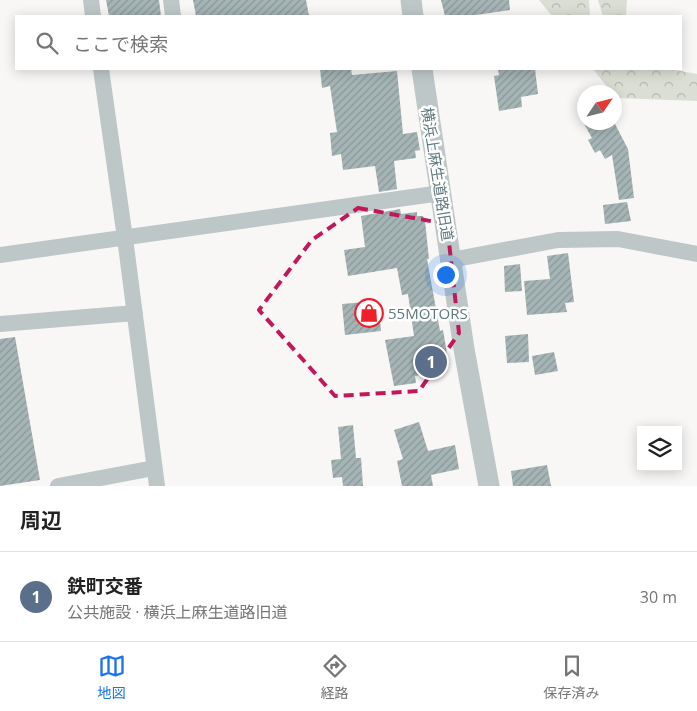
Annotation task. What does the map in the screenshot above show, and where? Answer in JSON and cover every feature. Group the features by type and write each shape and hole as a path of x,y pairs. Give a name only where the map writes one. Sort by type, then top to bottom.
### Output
{"street":[{"path":"91,0 93,15"},
{"path":"171,0 173,15"},
{"path":"411,0 413,15"},
{"path":"101,70 157,486"},
{"name":"横浜上麻生道路旧道","path":"422,70 451,260 489,486"},
{"path":"0,255 441,193"},
{"path":"451,260 558,240 618,239 697,254"},
{"path":"0,324 135,313"},
{"path":"58,486 154,468"}],"highlighted area":[{"path":"358,208 447,224 459,333 419,391 335,396 259,310 312,240"}],"green space":[{"path":"539,0 589,0 590,15 551,15"},
{"path":"598,0 627,0 626,15 603,15"},
{"path":"594,70 675,70 697,74 697,101 622,98 622,85 606,85"}],"building":[{"path":"106,0 159,0 161,15 109,15"},
{"path":"193,0 306,0 309,15 196,15"},
{"path":"441,0 509,0 510,10 476,15 445,15"},
{"path":"320,70 351,70 352,75 397,71 403,134 417,132 420,150 415,151 416,158 394,161 397,189 379,192 375,166 343,170 341,154 332,156 330,133 337,132 330,86 322,88"},
{"path":"498,70 535,70 538,94 521,97 522,107 499,111 494,76 499,75"},
{"path":"588,130 618,130 628,149 634,198 619,200 612,155 605,159 600,150 595,153 588,140 592,138"},
{"path":"627,202 631,221 605,224 603,205"},
{"path":"400,209 401,214 417,212 417,216 423,216 425,221 429,259 427,259 440,331 443,330 449,365 436,367 437,372 415,376 416,383 394,386 385,340 414,336 408,294 402,295 397,268 348,276 344,250 365,247 361,216"},
{"path":"568,253 574,302 565,303 567,312 527,315 524,281 550,279 547,256"},
{"path":"520,264 522,291 505,292 504,266"},
{"path":"378,301 381,331 345,335 342,304"},
{"path":"528,334 529,362 507,363 505,336"},
{"path":"15,337 40,480 0,486 0,339"},
{"path":"554,352 558,371 535,375 532,356"},
{"path":"419,422 428,451 455,445 459,469 431,475 433,486 402,486 397,461 403,459 394,430"},
{"path":"353,425 356,458 361,458 363,486 343,486 342,477 333,478 331,460 341,459 338,427"},
{"path":"547,465 551,486 513,486 511,471"}],"place":[{"name":"55MOTORS","path":"369,313"},
{"name":"鉄町交番","path":"431,362"}]}
